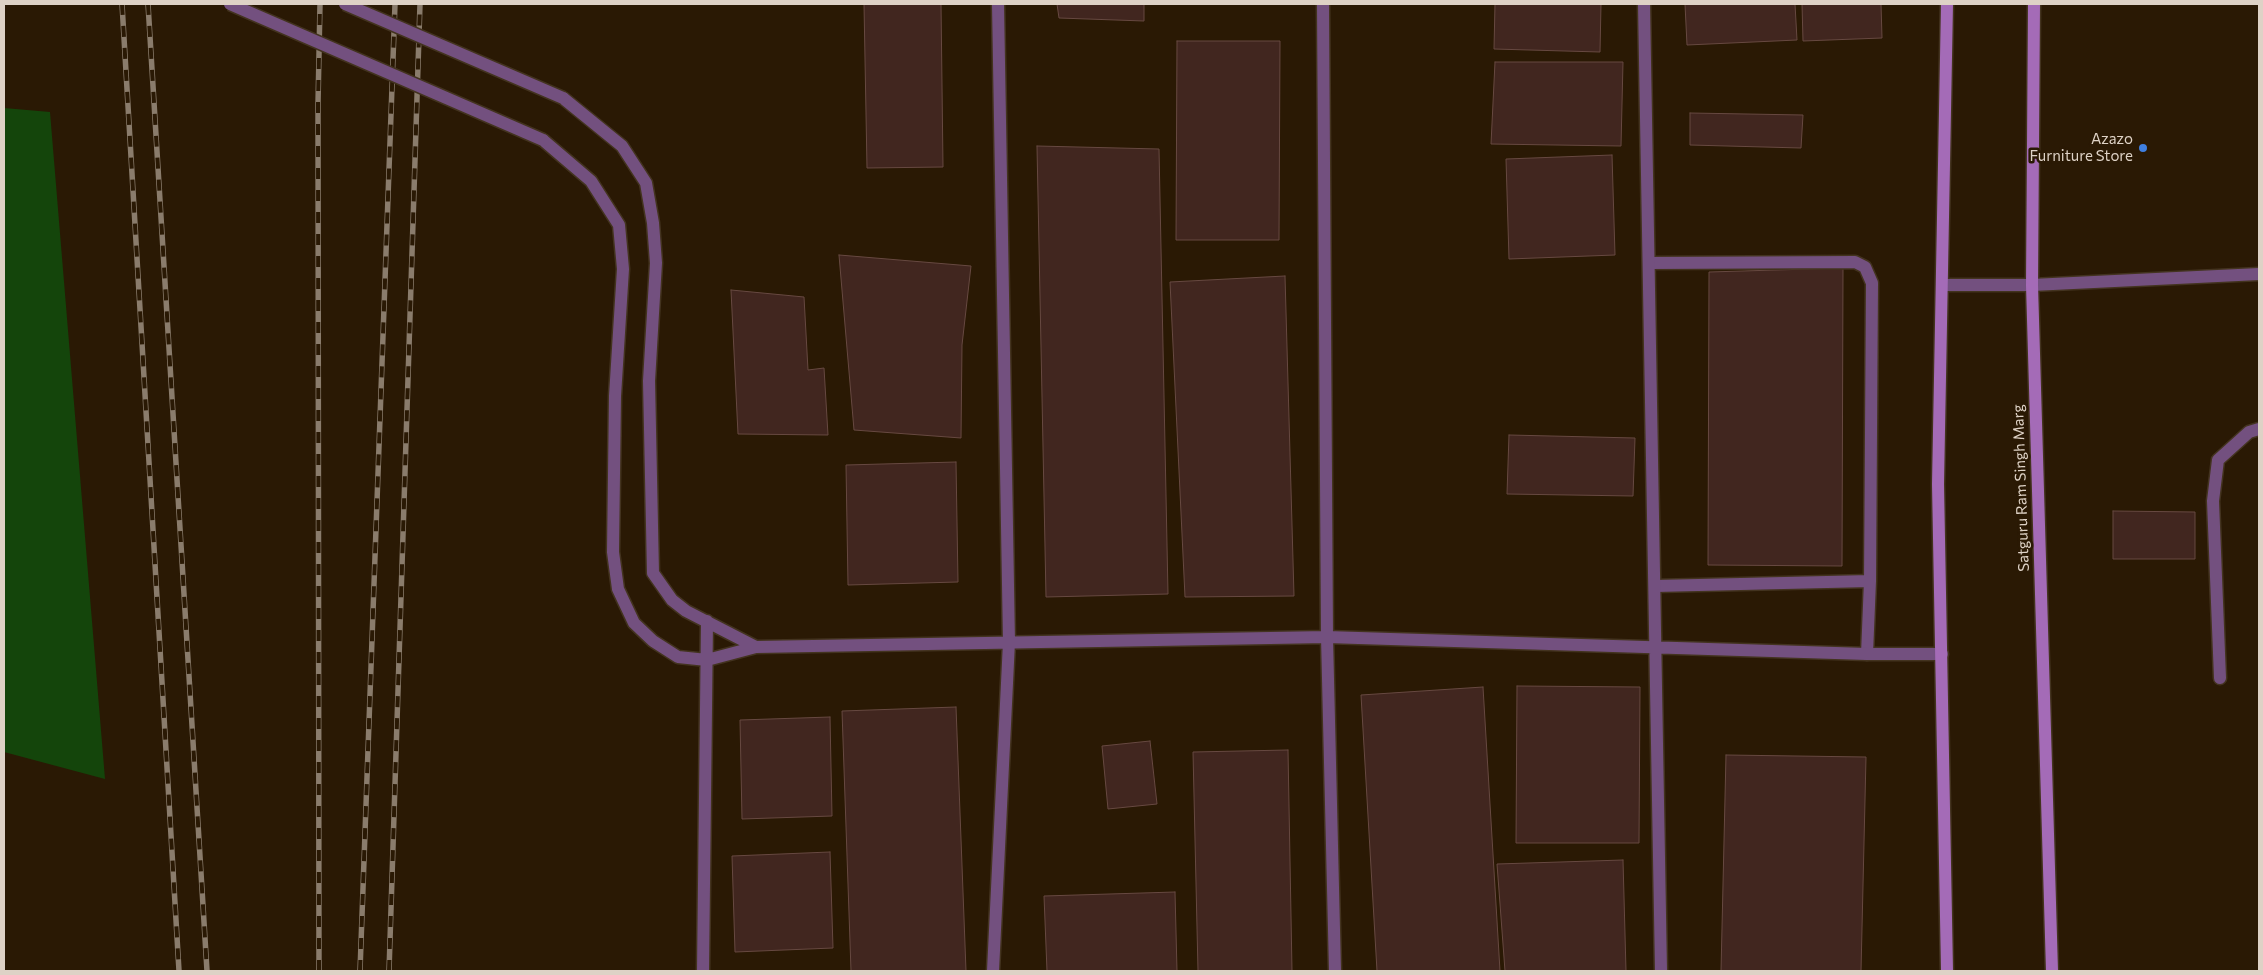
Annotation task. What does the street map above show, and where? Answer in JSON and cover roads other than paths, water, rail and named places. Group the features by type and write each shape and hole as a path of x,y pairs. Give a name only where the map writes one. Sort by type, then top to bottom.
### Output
{"main road":[{"path":"1947,971 1938,484 1948,4"},
{"name":"Satguru Ram Singh Marg","path":"2034,4 2032,286 2052,971"}],"street":[{"path":"230,4 543,140 591,181 619,225 623,269 615,396 612,552 618,589 634,624 678,657 707,660 756,647 1327,637 1868,654 1942,654"},
{"path":"345,4 563,98 622,146 646,183 653,223 656,263 649,381 653,573 672,600 686,611 756,647"},
{"path":"993,971 1009,642 998,4"},
{"path":"1322,4 1327,637 1334,971"},
{"path":"1644,4 1660,971"},
{"path":"1649,263 1854,262 1865,267 1872,284 1868,654"},
{"path":"1943,285 2032,286 2259,274"},
{"path":"2220,678 2213,501 2218,460 2249,432 2259,429"},
{"path":"1655,586 1870,581"},
{"path":"703,971 708,621"}],"railway":[{"path":"122,4 179,971"},
{"path":"148,4 207,971"},
{"path":"319,971 318,104 320,4"},
{"path":"360,971 395,4"},
{"path":"389,971 420,4"}],"place":[{"name":"Azazo Furniture Store","path":"2143,148"}]}
